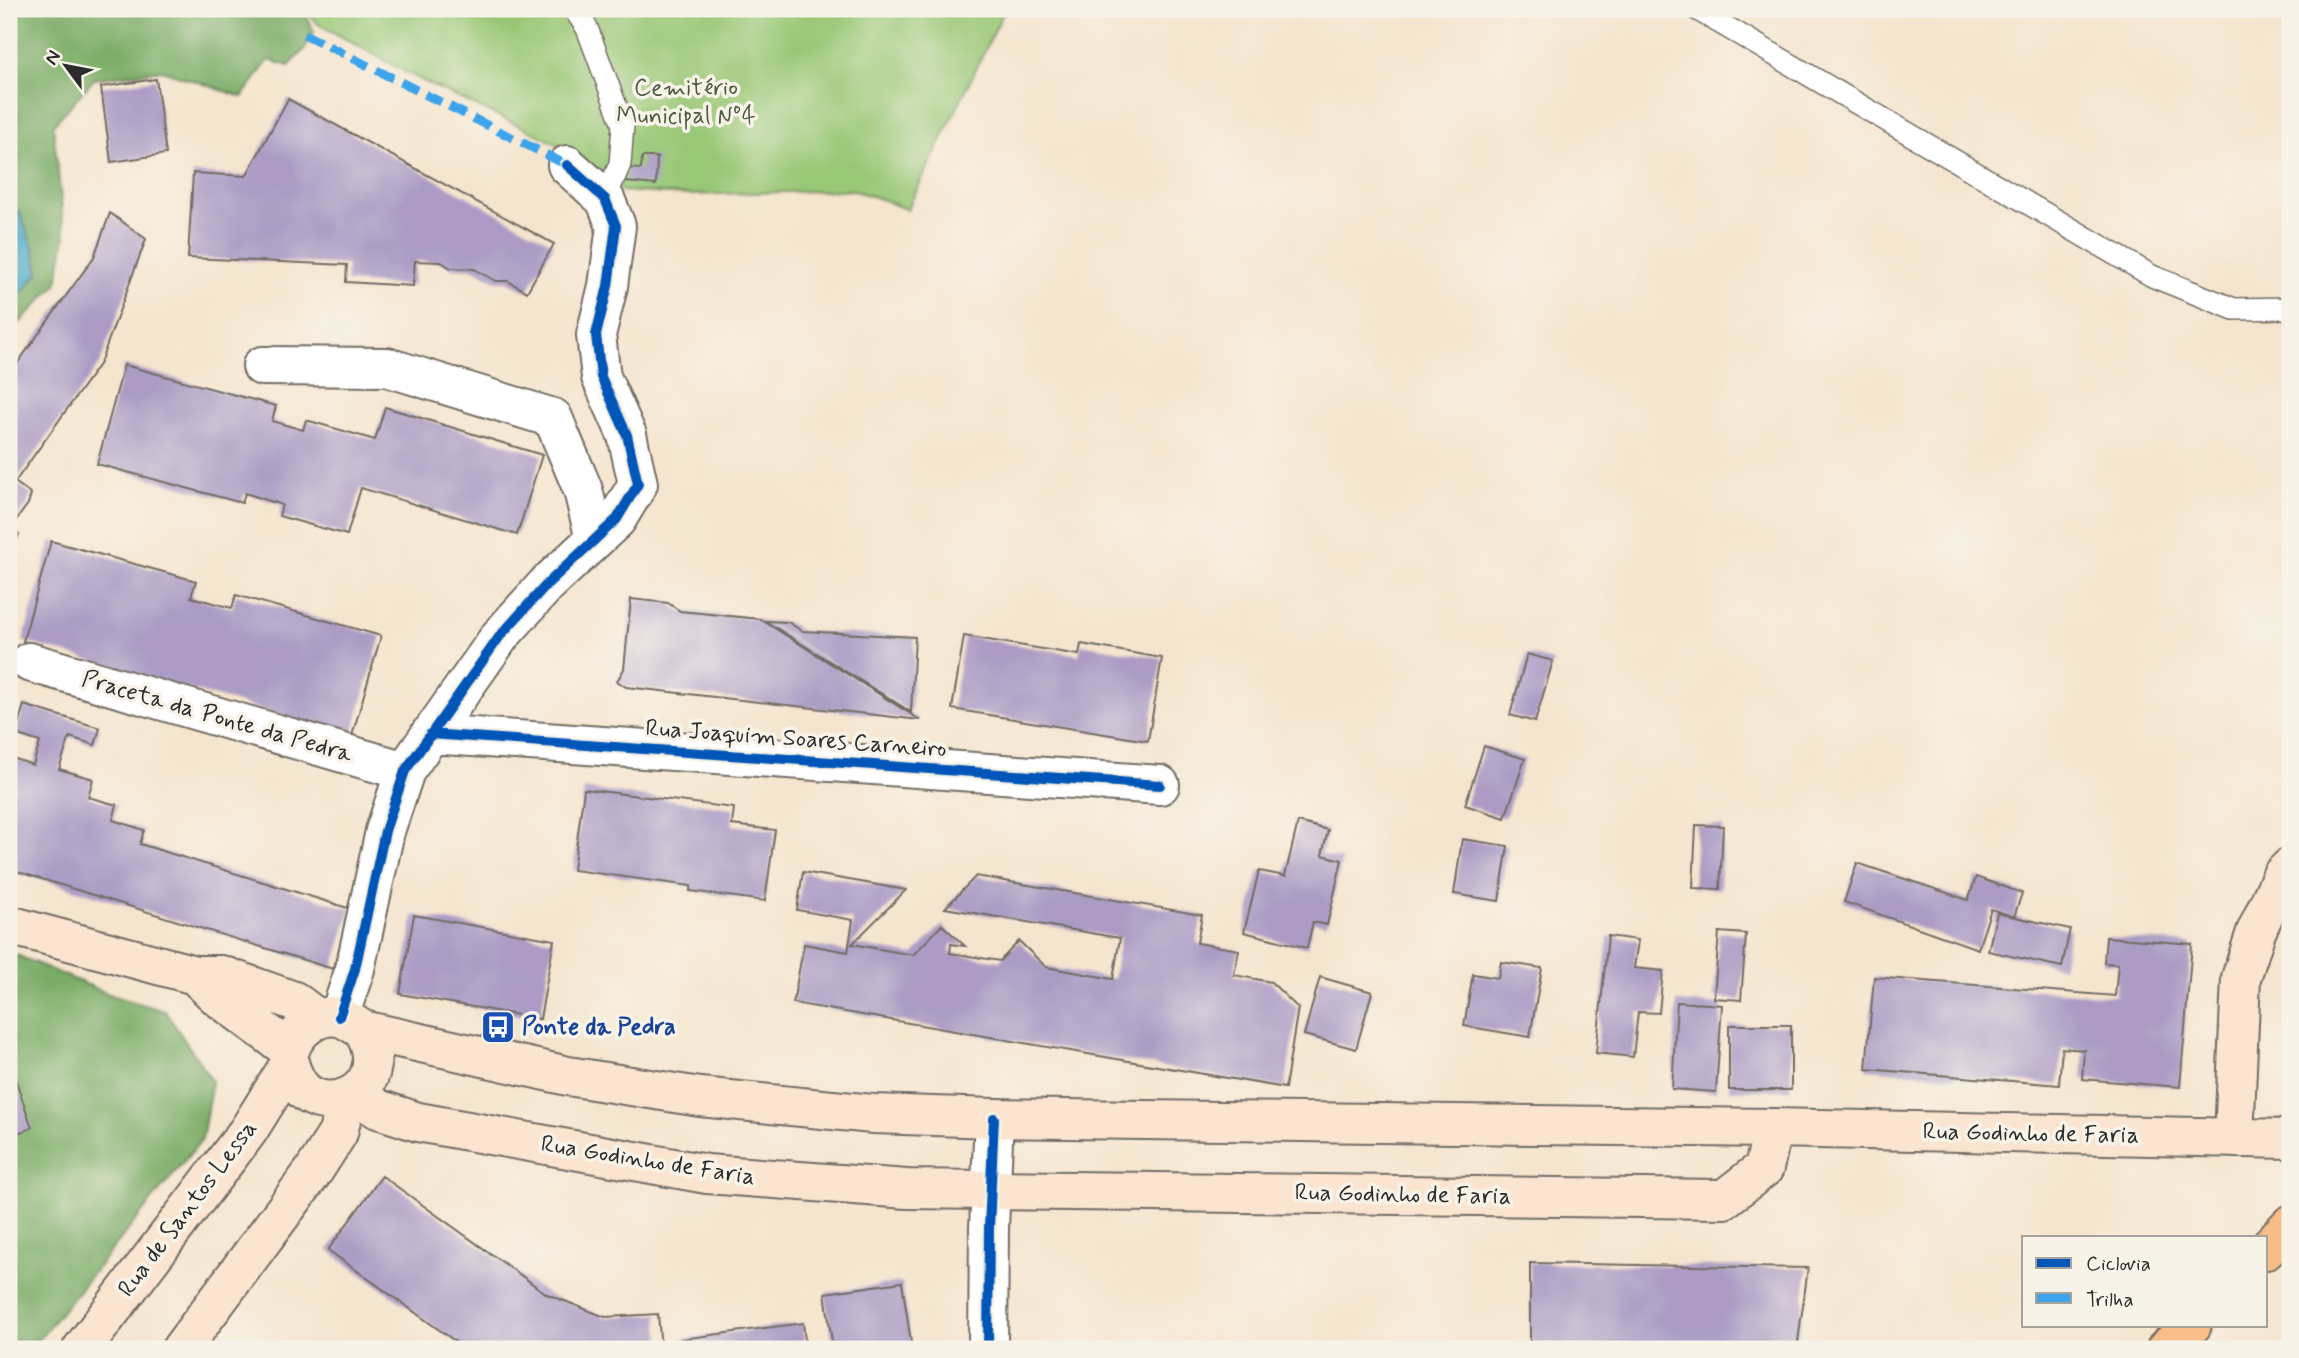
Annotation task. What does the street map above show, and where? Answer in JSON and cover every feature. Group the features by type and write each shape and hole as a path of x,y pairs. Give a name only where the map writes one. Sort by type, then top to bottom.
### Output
{"highway":[{"path":"2268,1248 2290,1225"},
{"path":"2165,1349 2191,1326"}],"main road":[{"path":"2234,1138 2241,978 2256,932 2282,876 2290,867"},
{"name":"Rua Godinho de Faria","path":"9,925 195,975 221,975 340,1022 568,1076 701,1097 873,1114 2289,1139"},
{"name":"Rua Godinho de Faria","path":"195,975 290,1058 296,1083 310,1095 328,1101 351,1096 378,1109 418,1122 706,1174 907,1189 1724,1199 1764,1168 1773,1128"},
{"path":"181,1349 313,1172 338,1133 351,1096 368,1081 373,1064 372,1045 340,1022 300,1031 290,1058"},
{"name":"Rua de Santos Lessa","path":"82,1349 247,1131 290,1058"}],"street":[{"path":"340,1022 355,969 385,831 405,771 500,636 547,584 617,519 638,484 627,435 601,377 596,335 608,286 616,226 605,199 567,165"},
{"path":"262,366 387,367 553,418 583,490 595,539"},
{"name":"Praceta da Ponte da Pedra","path":"29,662 405,771"},
{"name":"Rua Joaquim Soares Carneiro","path":"430,734 1160,785"},
{"path":"988,1349 994,1118"}],"lane":[{"path":"574,9 587,28 623,124 620,164 605,199"},
{"path":"1696,9 2152,276 2234,309 2290,308"}],"green space":[{"path":"9,9 299,9 309,20 314,33 304,50 289,66 269,60 242,97 162,70 94,79 53,125 65,238 57,284 9,334"},
{"name":"Cemitério Municipal Nº4","path":"305,9 1005,9 907,210 852,190 686,195 622,191 579,157 555,143 403,70 318,24"},
{"path":"9,952 114,996 165,1011 212,1081 202,1139 31,1349 9,1349"}],"water":[{"path":"19,211 39,272 9,309 9,218"}],"building":[{"path":"156,79 166,154 111,162 101,87"},
{"path":"288,99 554,244 527,292 508,281 496,281 474,269 451,268 441,262 415,261 413,286 346,282 347,265 188,258 193,173 246,176"},
{"path":"642,157 657,157 656,185 626,182 627,168 641,169"},
{"path":"110,213 146,239 100,363 15,482 31,494 28,504 11,527 19,534 9,561 9,375 94,257"},
{"path":"124,365 276,406 272,421 303,430 306,420 375,440 385,407 542,455 517,535 361,488 347,535 279,516 282,505 245,493 242,503 97,464"},
{"path":"51,541 196,581 191,597 232,608 236,595 381,636 352,736 23,641"},
{"path":"631,599 668,603 680,611 760,619 920,720 626,687 617,681 624,669"},
{"path":"765,621 788,622 802,631 915,637 911,712"},
{"path":"964,636 1079,655 1081,644 1162,658 1148,741 952,709"},
{"path":"1527,654 1553,661 1535,722 1510,715"},
{"path":"24,705 100,728 95,745 70,737 59,769 93,779 88,797 117,805 113,820 144,830 140,844 351,909 333,969 9,869 9,757 33,765 40,742 15,734"},
{"path":"1484,746 1525,759 1505,818 1465,805"},
{"path":"584,789 734,808 732,825 775,830 765,901 690,891 691,886 573,870"},
{"path":"1298,822 1328,830 1322,855 1342,860 1327,925 1313,922 1307,948 1244,932 1259,871 1285,876"},
{"path":"1696,825 1723,826 1720,889 1693,888"},
{"path":"1462,839 1508,846 1499,901 1454,894"},
{"path":"1857,863 1968,900 1976,877 2022,893 2014,917 1991,909 1978,949 1844,902"},
{"path":"803,872 906,890 852,944 913,955 942,925 965,946 951,944 950,953 1000,961 1019,941 1046,967 1113,979 1120,938 945,908 976,876 1202,915 1197,943 1239,950 1234,975 1271,982 1298,1008 1285,1088 793,1003 804,944 848,952 853,920 797,910"},
{"path":"1997,913 2070,929 2062,967 1988,951"},
{"path":"414,915 554,940 540,1019 400,994"},
{"path":"1719,932 1746,934 1741,1000 1714,998"},
{"path":"1608,936 1638,940 1634,968 1663,971 1659,1013 1638,1012 1633,1057 1596,1053"},
{"path":"2106,937 2192,944 2180,1087 2082,1079 2084,1050 2062,1048 2059,1085 1866,1069 1874,977 2115,996 2118,964 2104,963"},
{"path":"1501,962 1542,968 1530,1037 1464,1026 1473,974 1498,978"},
{"path":"1320,977 1372,992 1356,1049 1304,1035"},
{"path":"1677,1002 1722,1005 1716,1092 1672,1089"},
{"path":"1729,1025 1791,1025 1791,1090 1729,1090"},
{"path":"14,1075 32,1128 9,1136 9,1076"},
{"path":"382,1176 547,1294 605,1317 658,1314 661,1349 466,1349 328,1250"},
{"path":"1530,1263 1808,1268 1797,1349 1530,1349"},
{"path":"902,1282 912,1349 833,1349 825,1293"},
{"path":"803,1323 806,1349 683,1349 681,1339"}],"marked path":[{"path":"304,34 567,165"}],"cycle path":[{"path":"339,1017 355,969 385,831 405,771 500,636 547,584 617,519 638,484 627,435 601,377 596,335 608,286 616,226 605,199 567,165"},
{"path":"430,734 1160,785"},
{"path":"988,1349 989,1228 994,1118"}],"place":[{"name":"Ponte da Pedra","path":"498,1027"}]}
